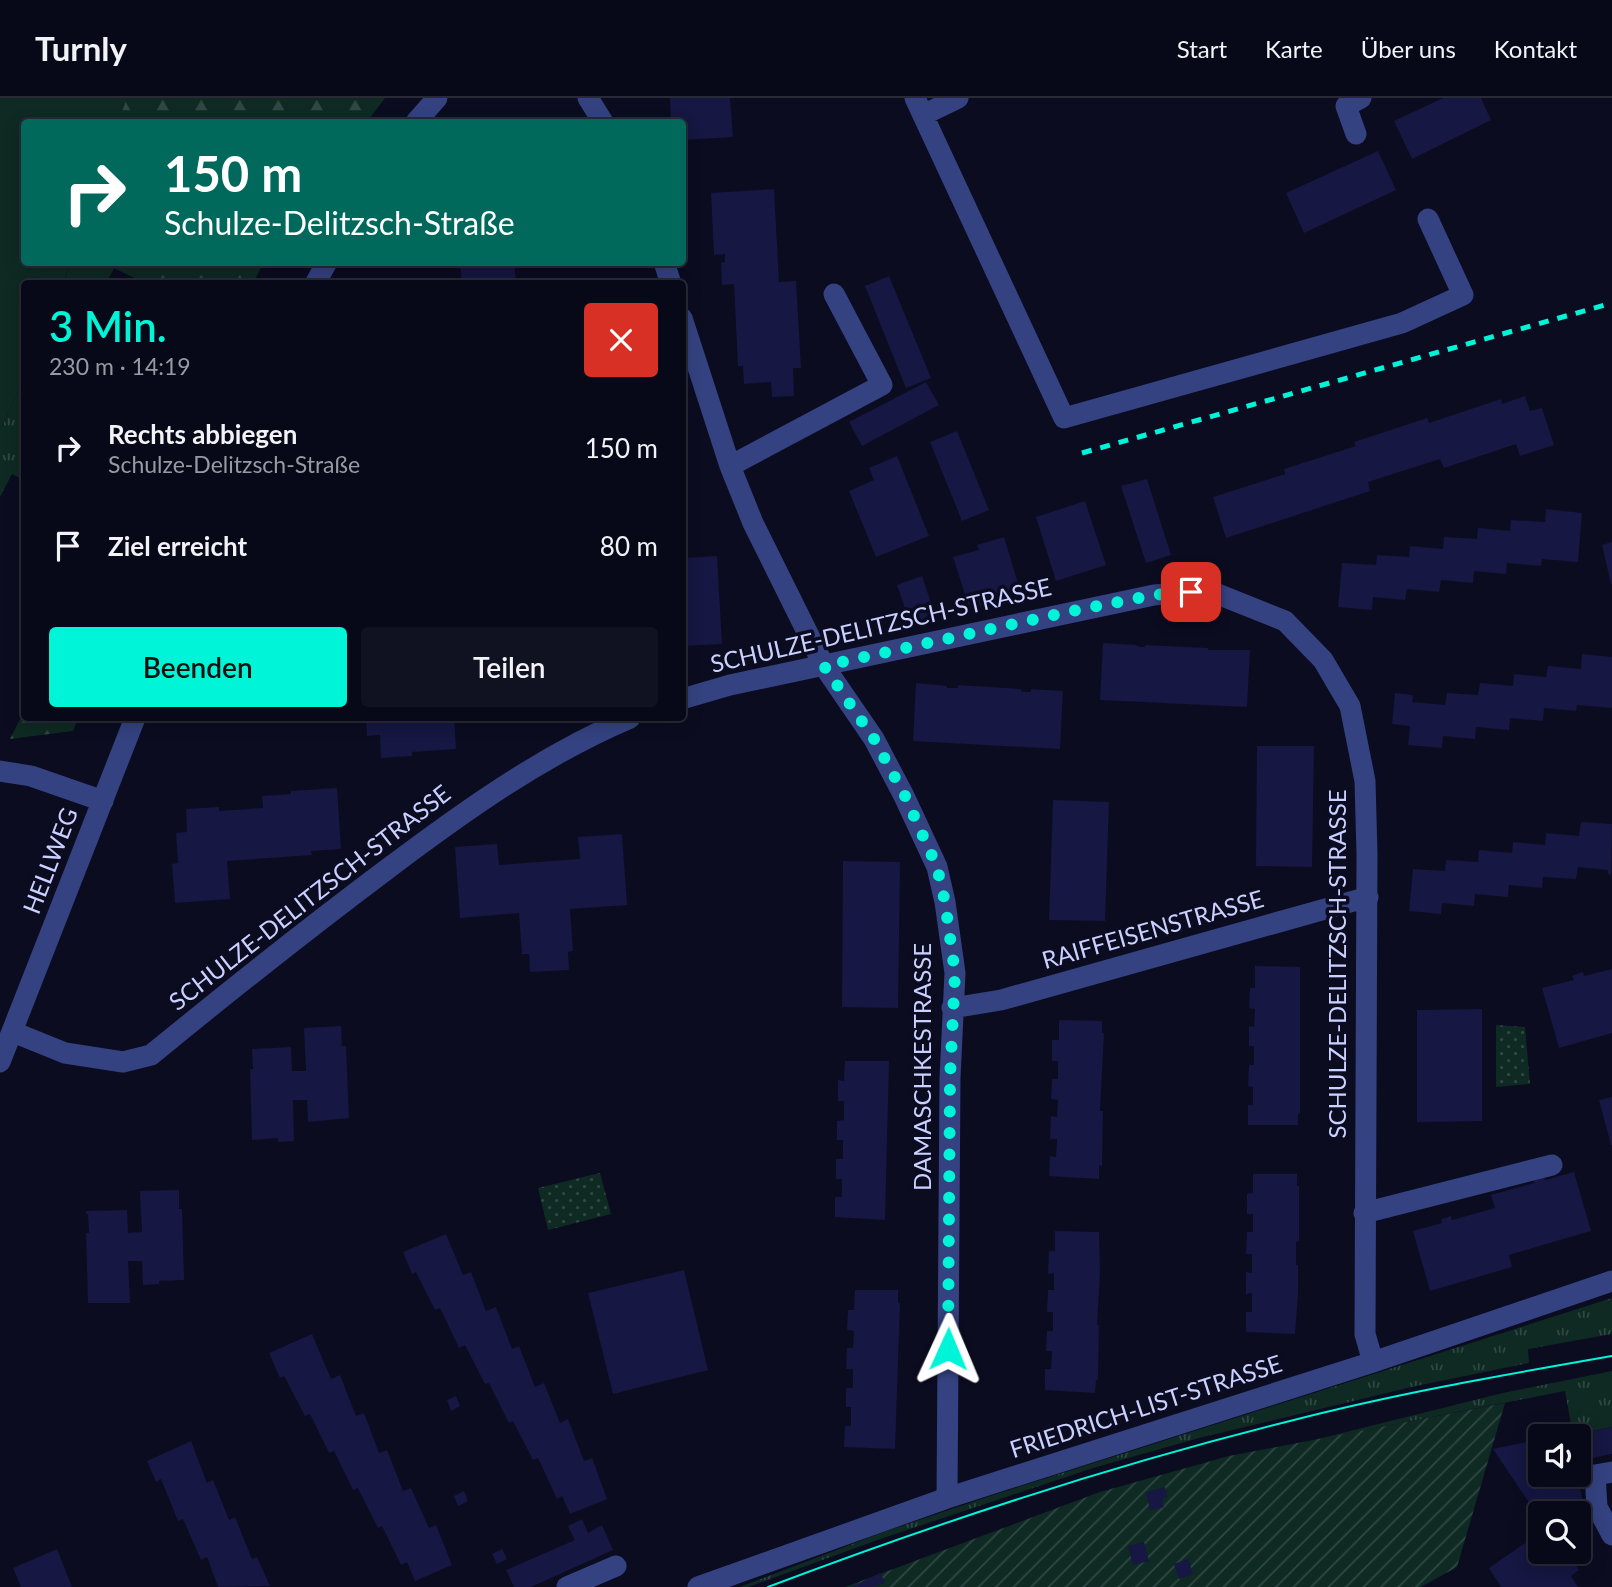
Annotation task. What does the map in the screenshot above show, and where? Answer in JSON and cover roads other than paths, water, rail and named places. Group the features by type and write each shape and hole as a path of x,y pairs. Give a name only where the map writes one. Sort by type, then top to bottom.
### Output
{"street":[{"path":"419,119 437,98"},
{"path":"588,98 601,119"},
{"path":"958,98 919,106 1065,418 1402,323 1463,295 1428,219"},
{"path":"1356,134 1346,106 1361,98"},
{"path":"730,466 882,385 834,294"},
{"name":"DAMASCHKESTRASSE","path":"686,330 730,466 753,523 824,666 874,739 905,796 937,867 955,973 952,1008 947,1498"},
{"name":"SCHULZE-DELITZSCH-STRASSE","path":"686,698 730,685 957,635 1154,595 1215,593 1285,621 1323,660 1350,706 1365,781 1368,897 1365,1334 1373,1362"},
{"name":"HELLWEG","path":"0,1062 134,721"},
{"name":"SCHULZE-DELITZSCH-STRASSE","path":"13,1032 65,1053 123,1062 151,1055 317,922 474,804 588,736 623,721"},
{"path":"0,771 31,775 103,801"},
{"name":"RAIFFEISENSTRASSE","path":"952,1008 1001,1000 1368,897"},
{"path":"1364,1213 1552,1165"},
{"name":"FRIEDRICH-LIST-STRASSE","path":"698,1587 947,1498 1373,1362 1612,1281"},
{"path":"1612,1472 1595,1475 1597,1507 1612,1535"},
{"path":"567,1587 616,1566"}],"tram line":[{"path":"768,1587 895,1540 1024,1497 1220,1439 1407,1394 1612,1356"}],"railway":[{"path":"1082,453 1612,303"}]}
